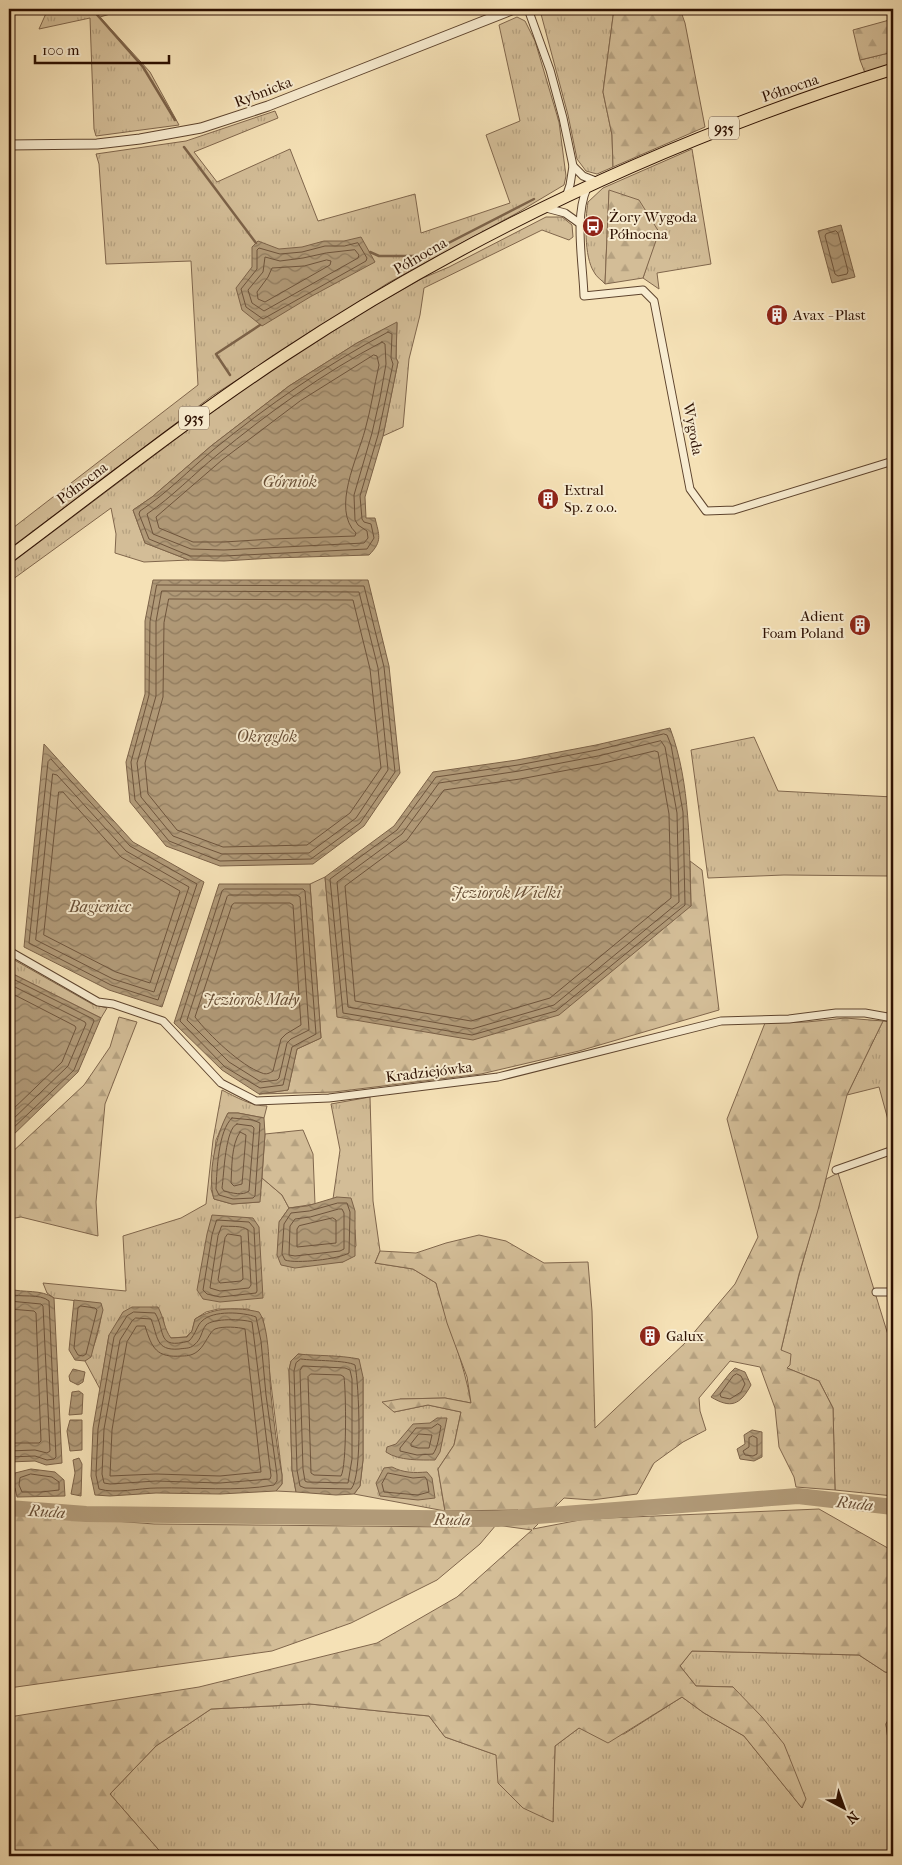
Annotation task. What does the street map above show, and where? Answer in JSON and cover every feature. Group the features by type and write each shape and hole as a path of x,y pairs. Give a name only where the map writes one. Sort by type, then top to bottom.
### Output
{"main road":[{"name":"Północna","path":"9,557 181,427 347,315 423,271 544,207 593,184 721,129 893,69"}],"street":[{"name":"Rybnicka","path":"9,145 97,144 140,139 203,127 268,106 514,9"},
{"path":"528,9 550,70 573,166 566,197"},
{"path":"573,166 593,184"},
{"name":"Wygoda","path":"593,184 580,207 579,223 584,296 643,290 654,301 690,488 706,511 734,510 893,461"},
{"path":"544,207 565,213 579,223"},
{"name":"Kradziejówka","path":"9,951 98,1002 113,1004 163,1021 221,1084 256,1101 329,1098 498,1077 721,1021 789,1019 836,1013 864,1013 893,1018"},
{"path":"836,1170 893,1150"},
{"path":"876,1292 893,1292"}],"green space":[{"path":"48,9 127,9 100,17 150,72 179,125 96,136 94,129 90,18 39,29"},
{"path":"552,9 614,9 603,92 612,135 613,167 597,174 586,171 577,159 568,115 541,14"},
{"path":"614,9 680,9 685,23 705,127 613,167 612,135 603,92"},
{"path":"517,17 525,21 535,41 559,122 566,176 564,185 517,213 388,283 212,396 9,549 9,531 198,385 191,261 106,264 99,164 96,154 186,141 275,111 278,118 194,152 217,182 290,149 318,221 415,194 421,233 510,203 486,135 520,121 499,25"},
{"path":"893,19 893,52 860,60 853,30"},
{"path":"893,52 893,64 865,73 860,60"},
{"path":"692,149 711,264 657,273 659,289 643,278 658,231 609,191 605,284 595,274 588,257 586,218 588,202 603,188"},
{"path":"609,190 639,200 659,232 643,278 605,284"},
{"path":"546,217 562,217 572,225 573,237 569,240 542,230 424,288 420,315 409,359 403,427 383,436 398,362 396,358 397,323 357,343 289,386 211,446 152,497 133,510 145,543 189,560 144,562 115,553 116,534 111,508 9,582 9,565 237,393 347,321 423,278 449,267"},
{"path":"754,737 778,791 893,797 893,903 888,876 784,875 708,878 691,750"},
{"path":"690,861 702,870 719,1010 579,1051 481,1074 334,1092 259,1094 288,1090 297,1049 321,1038 310,884 325,877 338,1017 691,906"},
{"path":"9,957 92,1004 107,1008 101,1018 9,972"},
{"path":"119,1017 137,1022 105,1104 96,1202 98,1236 21,1217 9,1219 9,1155 84,1085 110,1047"},
{"path":"845,1018 883,1021 847,1095 818,1210 799,1274 781,1350 791,1354 790,1365 787,1368 819,1381 833,1408 835,1490 796,1487 794,1477 779,1447 775,1408 760,1367 730,1361 699,1398 700,1411 706,1430 683,1442 654,1463 637,1494 592,1500 564,1498 533,1529 585,1519 819,1509 893,1551 893,1673 885,1672 859,1655 692,1651 680,1666 696,1686 733,1687 762,1717 784,1744 806,1799 802,1808 744,1736 704,1713 682,1697 608,1743 579,1728 555,1746 553,1822 523,1808 498,1783 496,1755 445,1737 429,1716 310,1704 211,1709 156,1746 110,1794 164,1856 9,1856 9,1717 199,1687 377,1643 457,1597 532,1530 496,1525 518,1510 445,1511 438,1469 454,1445 461,1412 428,1405 394,1412 382,1402 400,1399 445,1398 471,1403 467,1377 447,1323 436,1283 413,1269 375,1263 380,1251 416,1253 479,1235 506,1241 544,1263 588,1262 592,1311 595,1428 685,1343 735,1284 758,1237 727,1119 765,1023 807,1022"},
{"path":"883,1021 893,1022 893,1138 879,1087 847,1095"},
{"path":"222,1090 249,1103 267,1106 264,1118 228,1113 216,1140 211,1189 214,1199 232,1204 259,1202 262,1178 282,1195 289,1208 279,1222 321,1263 343,1262 356,1246 355,1230 337,1197 333,1199 340,1150 331,1104 370,1097 373,1201 380,1251 375,1263 413,1269 436,1283 460,1358 471,1403 445,1398 400,1399 394,1412 428,1405 461,1412 454,1445 438,1469 445,1511 354,1494 360,1486 363,1460 363,1377 321,1357 298,1354 291,1361 289,1370 292,1470 296,1492 276,1491 282,1484 282,1475 263,1318 248,1309 218,1309 206,1312 195,1319 192,1331 186,1337 170,1338 165,1330 163,1317 109,1335 100,1389 85,1361 92,1351 98,1334 101,1304 54,1298 47,1293 43,1283 126,1291 123,1236 181,1218 206,1204 213,1140"},
{"path":"303,1130 313,1154 315,1204 289,1208 282,1195 262,1178 265,1134"},
{"path":"838,1173 893,1351 893,1496 835,1490 833,1408 819,1381 787,1368 781,1350 798,1279 826,1179"},
{"path":"9,1513 154,1524 451,1527 496,1525 480,1544 437,1580 351,1623 272,1651 9,1688"},
{"path":"692,1651 859,1655 885,1672 893,1673 893,1711 886,1724 890,1755 893,1757 893,1856 164,1856 110,1794 156,1746 211,1709 310,1704 429,1716 445,1737 496,1755 553,1822 555,1746 579,1728 624,1734 682,1697 704,1713 744,1736 802,1808 733,1687 696,1686 680,1666"},
{"path":"893,1711 893,1757 890,1755 886,1724"}],"water":[{"path":"841,225 855,277 832,283 818,231"},
{"path":"361,237 375,262 310,297 262,326 242,310 236,288 252,267 252,247 258,241 279,249"},
{"name":"Górniok","path":"397,322 396,358 398,362 383,436 365,497 366,518 375,518 379,533 378,542 369,555 224,561 189,560 145,543 133,510 152,497 211,446 289,386 357,343"},
{"name":"Okrąglok","path":"153,580 368,580 389,666 400,773 364,826 313,864 220,866 166,846 130,802 126,762 145,694 145,621"},
{"name":"Jeziorok Wielki","path":"670,728 682,771 688,816 691,906 559,1015 473,1040 337,1017 325,877 394,826 433,772 517,760"},
{"name":"Bagieniec","path":"44,744 133,842 204,882 162,1007 109,990 24,947"},
{"name":"Jeziorok Mały","path":"219,884 310,884 321,1038 297,1049 288,1090 259,1094 222,1070 174,1023"},
{"path":"9,972 101,1018 78,1072 9,1139"},
{"path":"228,1113 264,1118 265,1134 260,1202 232,1204 214,1199 212,1167 216,1143"},
{"path":"337,1197 351,1198 355,1211 355,1256 343,1262 295,1268 281,1265 277,1255 279,1222 289,1208 307,1206"},
{"path":"212,1215 253,1218 259,1227 263,1298 220,1302 203,1299 197,1290"},
{"path":"9,1289 44,1293 54,1298 62,1463 46,1465 35,1461 9,1462"},
{"path":"74,1300 101,1303 103,1310 91,1357 85,1361 75,1360 69,1350"},
{"path":"132,1307 158,1307 171,1338 187,1337 192,1331 195,1319 210,1312 226,1309 243,1309 259,1312 263,1319 267,1340 271,1395 282,1475 282,1484 276,1491 220,1494 156,1493 95,1495 91,1476 93,1428 109,1335 123,1312"},
{"path":"298,1354 359,1359 363,1377 363,1460 360,1486 354,1494 336,1495 296,1492 292,1470 289,1370 291,1361"},
{"path":"735,1368 745,1372 751,1385 743,1397 739,1401 730,1404 711,1397 730,1373"},
{"path":"73,1369 85,1372 83,1382 78,1385 70,1381 69,1376"},
{"path":"79,1391 83,1394 82,1414 69,1415 72,1392"},
{"path":"437,1418 447,1418 440,1452 435,1460 397,1457 386,1452 387,1447 396,1444 413,1424 430,1423"},
{"path":"70,1420 82,1420 82,1450 70,1451 67,1431"},
{"path":"752,1430 762,1432 762,1457 754,1461 740,1459 737,1449 745,1444 744,1435"},
{"path":"79,1458 82,1464 81,1496 71,1494 75,1473 73,1460"},
{"path":"392,1467 409,1472 427,1472 432,1478 435,1498 418,1500 380,1496 376,1483 384,1468"},
{"path":"31,1469 55,1472 64,1480 65,1496 17,1497 15,1488 10,1488 9,1496 9,1482 14,1482 15,1473"}],"waterway":[{"path":"92,9 143,67 175,120"},
{"path":"184,147 256,243"},
{"path":"370,252 379,256 423,256 534,199"},
{"path":"230,375 216,354 260,325"},
{"name":"Ruda","path":"9,1508 86,1514 498,1519 798,1496 893,1507"}],"place":[{"name":"Żory Wygoda Północna","path":"593,226"},
{"name":"Avax - Plast","path":"777,315"},
{"name":"Extral Sp. z o.o.","path":"548,499"},
{"name":"Adient Foam Poland","path":"860,625"},
{"name":"Galux","path":"650,1336"}]}
